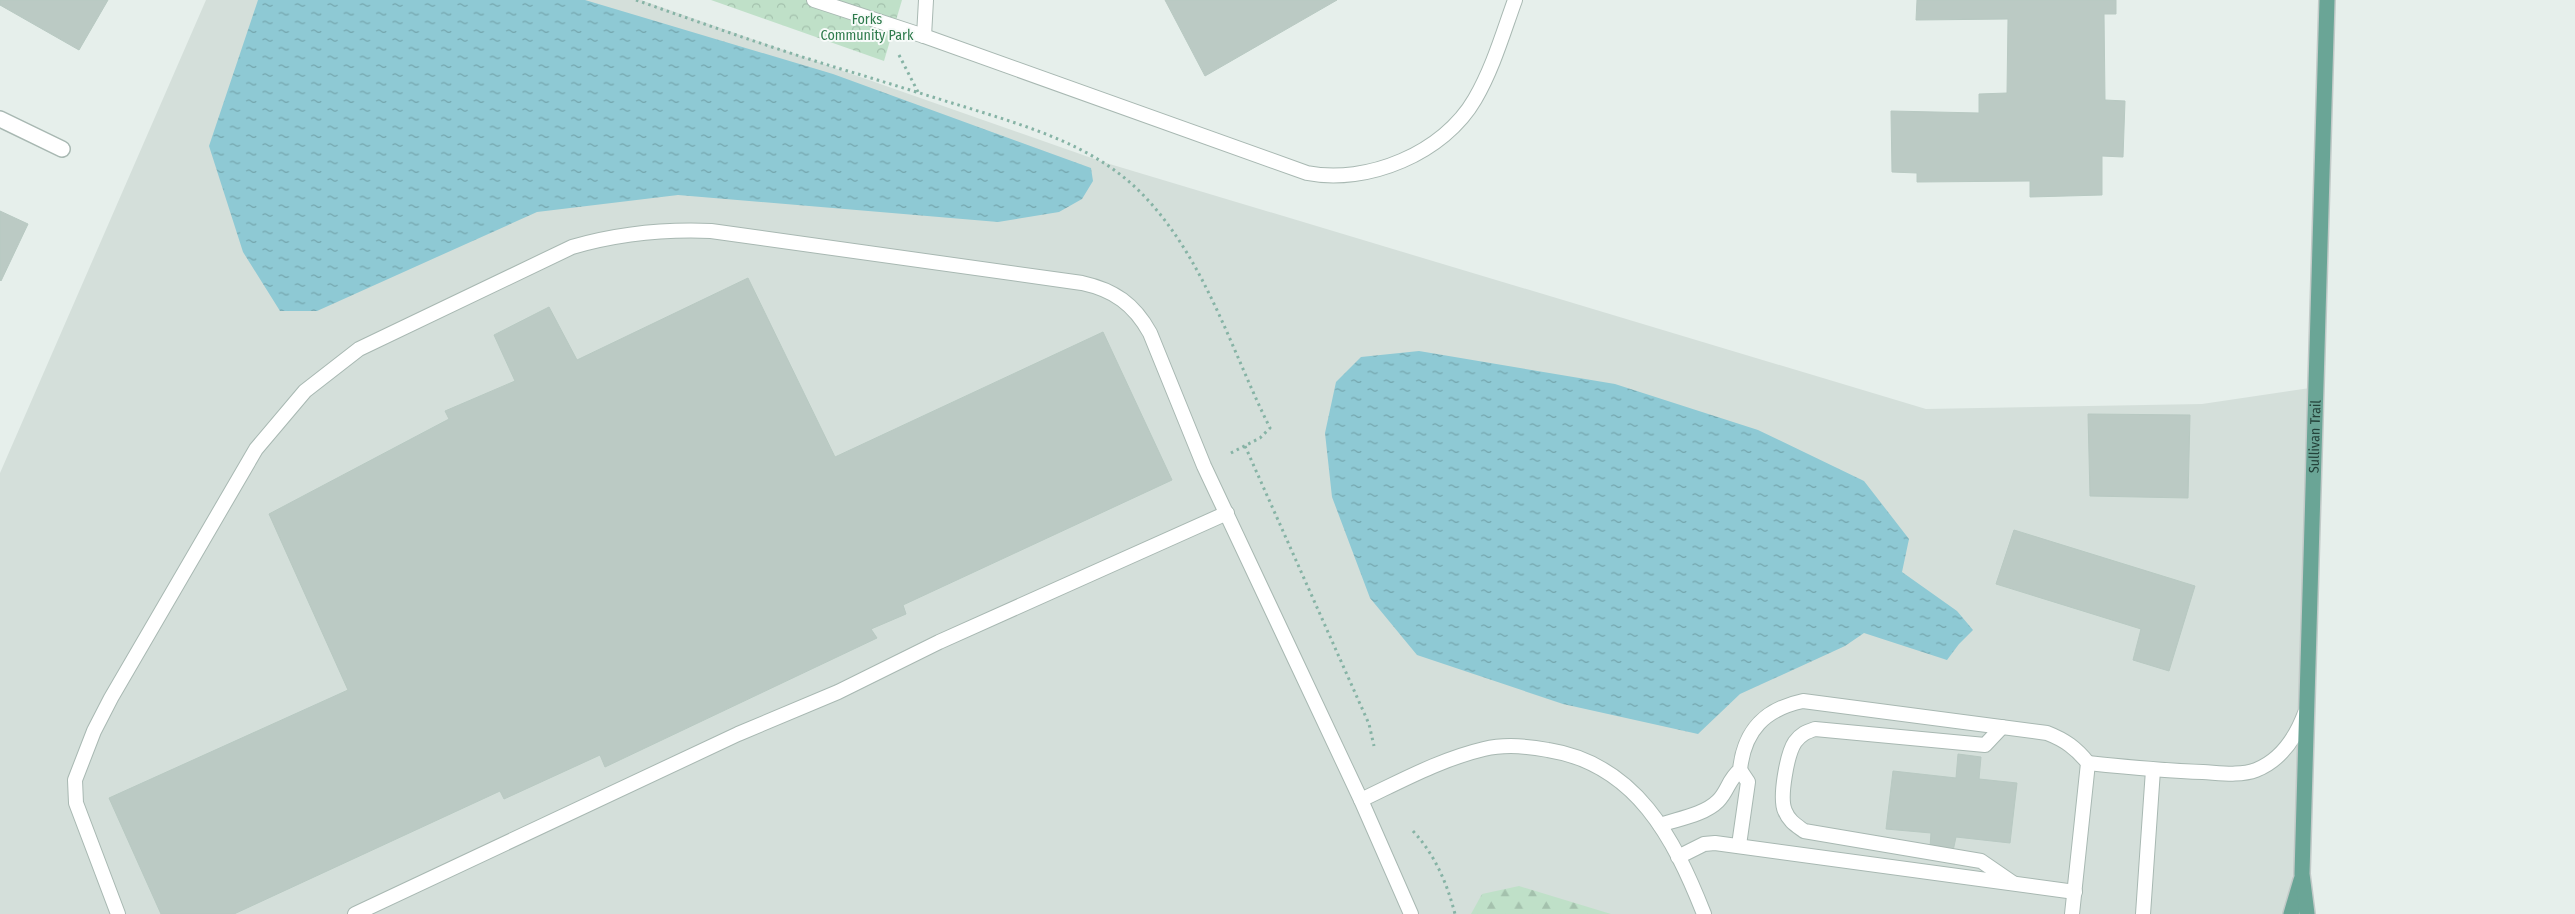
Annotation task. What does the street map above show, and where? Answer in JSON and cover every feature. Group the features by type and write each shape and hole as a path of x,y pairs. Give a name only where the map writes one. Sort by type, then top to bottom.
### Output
{"main road":[{"name":"Sullivan Trail","path":"2307,914 2302,874 2327,0"},
{"name":"Sullivan Trail","path":"2291,914 2302,874"}],"street":[{"path":"0,119 62,149"}],"lane":[{"path":"814,0 924,36 1307,172 1328,177 1357,174 1396,162 1418,152 1458,121 1475,100 1487,76 1515,0"},
{"path":"924,36 926,0"},
{"path":"118,914 76,803 75,780 83,756 107,706 256,450 305,391 359,349 572,247 602,239 681,230 711,231 1096,286 1128,302 1143,319 1166,369 1204,466 1361,800 1411,914"},
{"path":"355,914 738,734 838,692 939,642 1227,513"},
{"path":"1660,825 1698,812 1717,802 1730,778 1740,770 1746,744 1765,717 1782,706 1803,701 2047,733 2063,739 2077,749 2088,763 2072,914"},
{"path":"2088,763 2153,770 2239,774 2256,770 2272,762 2283,752 2301,726 2308,707"},
{"path":"2002,727 1986,745 1847,732 1815,730 1803,733 1795,742 1789,755 1782,796 1784,810 1792,822 1804,831 1981,861 2013,883"},
{"path":"1361,800 1462,756 1485,749 1519,746 1556,751 1602,767 1629,787 1646,805 1678,857 1704,914"},
{"path":"1739,845 1748,782 1740,770"},
{"path":"2143,914 2153,770"},
{"path":"1678,857 1704,844 1739,845 2074,892"}],"path":[{"path":"636,0 768,47 1024,126 1079,147 1124,177 1166,221 1185,250 1215,309 1270,428 1267,433 1245,446 1204,466"},
{"path":"1245,446 1369,724 1374,746"},
{"path":"1413,832 1423,842 1440,870 1455,914"}],"shaded area":[{"path":"206,0 641,0 1103,162 1926,409 2202,404 2317,387 2307,770 2291,914 0,914 0,473"}],"green space":[{"name":"Forks Community Park","path":"711,0 902,0 884,61"},
{"path":"1519,886 1611,914 1471,914 1482,894"}],"water":[{"path":"258,0 585,0 833,74 1091,168 1093,181 1082,199 1059,212 998,222 678,195 537,212 317,311 280,311 243,252 209,146"},
{"path":"1419,351 1615,384 1758,430 1864,481 1909,539 1902,572 1957,611 1973,630 1947,660 1864,633 1845,646 1740,694 1698,734 1563,704 1417,655 1370,598 1332,497 1325,433 1336,382 1361,357"}],"building":[{"path":"0,0 108,0 79,50 0,5"},
{"path":"1165,0 1337,0 1205,76"},
{"path":"1917,0 2116,0 2116,14 2104,14 2105,100 2125,101 2123,157 2102,156 2102,195 2030,197 2030,181 1917,182 1917,173 1892,172 1891,111 1979,113 1979,94 2007,93 2008,19 1916,20"},
{"path":"0,211 28,224 1,281 0,280"},
{"path":"748,278 835,457 1103,332 1172,480 903,605 906,614 871,629 877,638 605,767 600,755 504,799 500,791 234,914 161,914 109,798 348,690 269,514 449,419 445,411 515,381 494,335 549,307 577,360"},
{"path":"2088,414 2190,415 2188,498 2090,496"},
{"path":"2014,530 2195,586 2169,671 2133,660 2141,629 1996,584"},
{"path":"1958,754 1981,757 1979,779 2017,783 2010,843 1956,837 1953,851 1930,847 1931,833 1886,829 1893,771 1956,778"}]}
